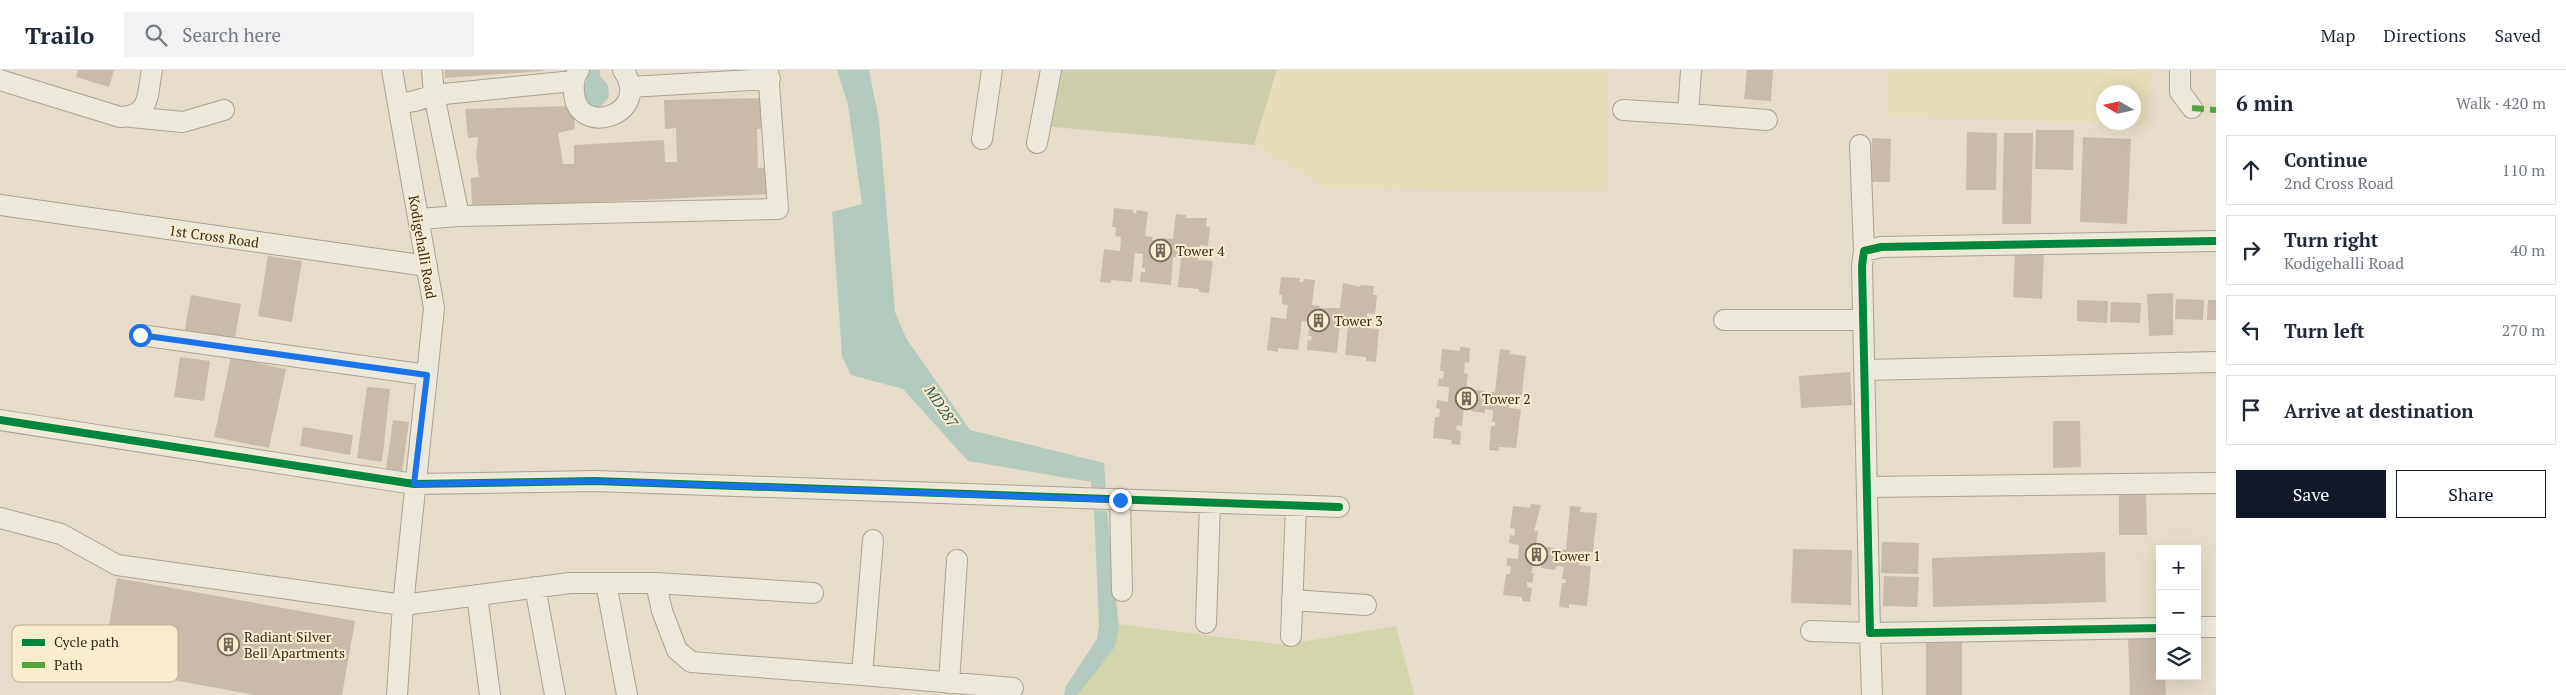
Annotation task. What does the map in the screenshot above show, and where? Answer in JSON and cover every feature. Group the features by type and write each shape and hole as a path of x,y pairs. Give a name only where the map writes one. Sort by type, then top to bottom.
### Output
{"street":[{"path":"131,117 140,113 146,103 152,70"},
{"name":"Kodigehalli Road","path":"392,70 434,308 414,484 397,695"},
{"path":"432,70 434,95 459,216"},
{"path":"982,139 992,70"},
{"path":"1038,143 1051,70"},
{"path":"1688,114 1691,70"},
{"path":"2180,70 2180,92 2192,108"},
{"path":"398,104 434,95 576,75 574,100 578,107 594,117 602,118 619,112 626,106 627,78 769,74 778,209 459,216 419,219"},
{"path":"0,80 120,117 183,122 224,110"},
{"path":"1623,110 1767,120"},
{"path":"1860,145 1864,251 1862,266 1872,695"},
{"name":"1st Cross Road","path":"0,206 427,266"},
{"path":"1864,251 1881,247 2216,241"},
{"path":"1724,320 1863,320"},
{"path":"140,335 427,375"},
{"path":"1864,370 2216,362"},
{"path":"0,420 414,484 595,481 1339,507"},
{"path":"1867,487 2216,483"},
{"path":"1120,500 1122,591"},
{"path":"1206,623 1210,503"},
{"path":"1291,636 1296,506"},
{"path":"0,518 66,537 117,565 403,605 570,582 656,583 813,593"},
{"path":"862,675 873,540"},
{"path":"949,683 957,560"},
{"path":"606,583 627,695"},
{"path":"656,583 662,611 677,650 691,662 1012,688"},
{"path":"535,587 555,695"},
{"path":"477,595 490,695"},
{"path":"1292,600 1366,605"},
{"path":"2201,627 2216,627"},
{"path":"1811,631 1870,633 2156,628"}],"shaded area":[{"path":"1277,70 1609,70 1606,191 1326,188 1254,145"},
{"path":"1888,70 2153,70 2147,125 2141,125 2141,85 2096,85 2096,123 1886,115"}],"green space":[{"path":"1055,70 1277,70 1254,145 1032,125"},
{"path":"1118,624 1284,645 1396,626 1414,695 1078,695 1119,629"}],"water":[{"path":"590,70 600,70 600,76 608,85 609,97 598,109 587,104 583,92"},
{"name":"MD287","path":"837,70 869,70 879,120 895,312 906,338 970,430 1104,463 1106,493 1092,492 1091,482 968,461 903,389 851,375 842,356 832,212 862,204 848,105"},
{"path":"1094,510 1107,511 1119,629 1114,648 1078,695 1064,695 1066,686 1097,639 1099,625"}],"building":[{"path":"78,70 114,70 109,87 76,77"},
{"path":"445,70 543,70 543,71 445,78"},
{"path":"1747,70 1773,70 1771,101 1744,99"},
{"path":"764,98 767,128 757,129 758,168 771,167 770,194 472,208 471,178 479,177 476,155 478,137 468,138 465,109 573,106 575,129 558,133 563,164 574,164 574,145 664,140 665,162 677,162 676,128 665,129 664,100"},
{"path":"2036,130 2074,130 2073,170 2035,169"},
{"path":"1967,132 1997,133 1996,190 1966,190"},
{"path":"2004,133 2033,133 2031,224 2002,224"},
{"path":"2083,137 2131,139 2127,224 2080,222"},
{"path":"1872,138 1891,139 1890,182 1871,182"},
{"name":"Tower 4","path":"1114,208 1133,210 1133,213 1136,214 1137,210 1148,212 1145,236 1153,237 1152,240 1160,241 1161,238 1173,239 1176,214 1186,215 1186,218 1207,218 1206,226 1210,227 1208,246 1200,245 1198,260 1213,261 1209,293 1199,292 1199,289 1178,287 1181,258 1173,257 1171,285 1140,282 1141,272 1145,272 1145,268 1142,268 1143,254 1135,253 1132,282 1111,280 1111,283 1100,282 1104,249 1120,251 1121,237 1115,236 1116,227 1112,227"},
{"path":"2015,252 2044,253 2042,299 2013,297"},
{"path":"268,256 302,261 292,322 258,316"},
{"name":"Tower 3","path":"1281,277 1300,278 1299,282 1303,282 1304,279 1315,280 1312,305 1320,306 1319,308 1340,308 1343,283 1360,287 1360,285 1374,286 1373,295 1377,295 1375,314 1367,313 1365,328 1379,329 1376,362 1366,361 1366,357 1345,355 1348,326 1340,325 1337,353 1307,350 1308,340 1311,341 1312,336 1308,336 1310,322 1302,321 1298,350 1278,348 1278,352 1267,350 1271,317 1286,319 1288,305 1282,304 1282,295 1279,295"},
{"path":"2173,293 2173,335 2149,336 2147,294"},
{"path":"191,295 241,304 234,343 184,334"},
{"path":"2176,299 2204,300 2203,320 2175,319"},
{"path":"2077,300 2108,301 2107,323 2077,321"},
{"path":"2208,300 2216,300 2216,320 2207,320"},
{"path":"2111,302 2141,303 2140,323 2110,322"},
{"name":"Tower 2","path":"1460,347 1470,348 1469,363 1465,362 1464,373 1468,374 1466,389 1484,391 1483,400 1488,400 1489,392 1495,392 1500,349 1510,350 1510,354 1526,356 1522,395 1510,394 1509,408 1521,409 1516,448 1499,447 1499,451 1489,450 1491,426 1495,426 1495,422 1492,422 1493,410 1485,409 1485,413 1471,411 1471,407 1464,407 1462,426 1457,425 1456,430 1461,431 1460,445 1451,444 1452,440 1433,438 1435,417 1439,417 1440,409 1436,408 1437,400 1448,402 1449,387 1438,386 1439,378 1443,379 1444,371 1440,371 1442,349 1460,351"},
{"path":"180,357 210,361 204,401 174,397"},
{"path":"231,357 286,369 269,448 214,437"},
{"path":"1850,372 1852,405 1801,408 1799,376"},
{"path":"367,387 390,389 382,462 357,458"},
{"path":"393,420 409,422 402,471 386,469"},
{"path":"2053,421 2080,421 2081,467 2053,468"},
{"path":"303,427 353,435 350,455 300,446"},
{"path":"2119,489 2146,489 2147,535 2119,535"},
{"name":"Tower 1","path":"1531,504 1541,505 1534,531 1538,531 1536,546 1554,548 1554,557 1559,558 1560,549 1566,550 1570,506 1581,507 1580,512 1597,513 1593,552 1581,551 1579,565 1591,566 1587,606 1569,604 1569,608 1559,607 1562,583 1565,583 1566,579 1562,579 1564,567 1556,566 1555,570 1541,568 1541,564 1534,564 1531,573 1534,573 1532,583 1527,582 1527,587 1532,588 1530,602 1522,601 1522,597 1503,595 1506,574 1510,574 1511,566 1507,566 1507,558 1518,559 1519,545 1509,543 1510,535 1514,536 1515,529 1510,528 1513,506 1530,508"},
{"path":"1882,542 1919,543 1918,574 1881,573"},
{"path":"1793,549 1852,550 1851,605 1791,603"},
{"path":"2105,552 2106,602 1933,607 1932,558"},
{"path":"1884,576 1919,577 1917,607 1883,606"},
{"name":"Radiant Silver Bell Apartments","path":"117,578 355,621 342,695 255,695 178,681 178,625 109,625"},
{"path":"2156,637 2156,680 2165,680 2166,695 2130,695 2128,638"},
{"path":"1962,642 1962,695 1926,695 1926,643"}],"marked path":[{"path":"2192,108 2216,110"}],"cycle path":[{"path":"2156,628 1870,633 1862,266 1864,251 1881,247 2216,241"},
{"path":"0,420 414,484 595,481 1339,507"}],"place":[{"name":"Tower 4","path":"1160,250"},
{"name":"Tower 3","path":"1318,320"},
{"name":"Tower 2","path":"1466,398"},
{"name":"Tower 1","path":"1536,555"},
{"name":"Radiant Silver Bell Apartments","path":"228,644"}],"route":[{"path":"140,335 427,375 414,484 595,481 1120,500"}]}
